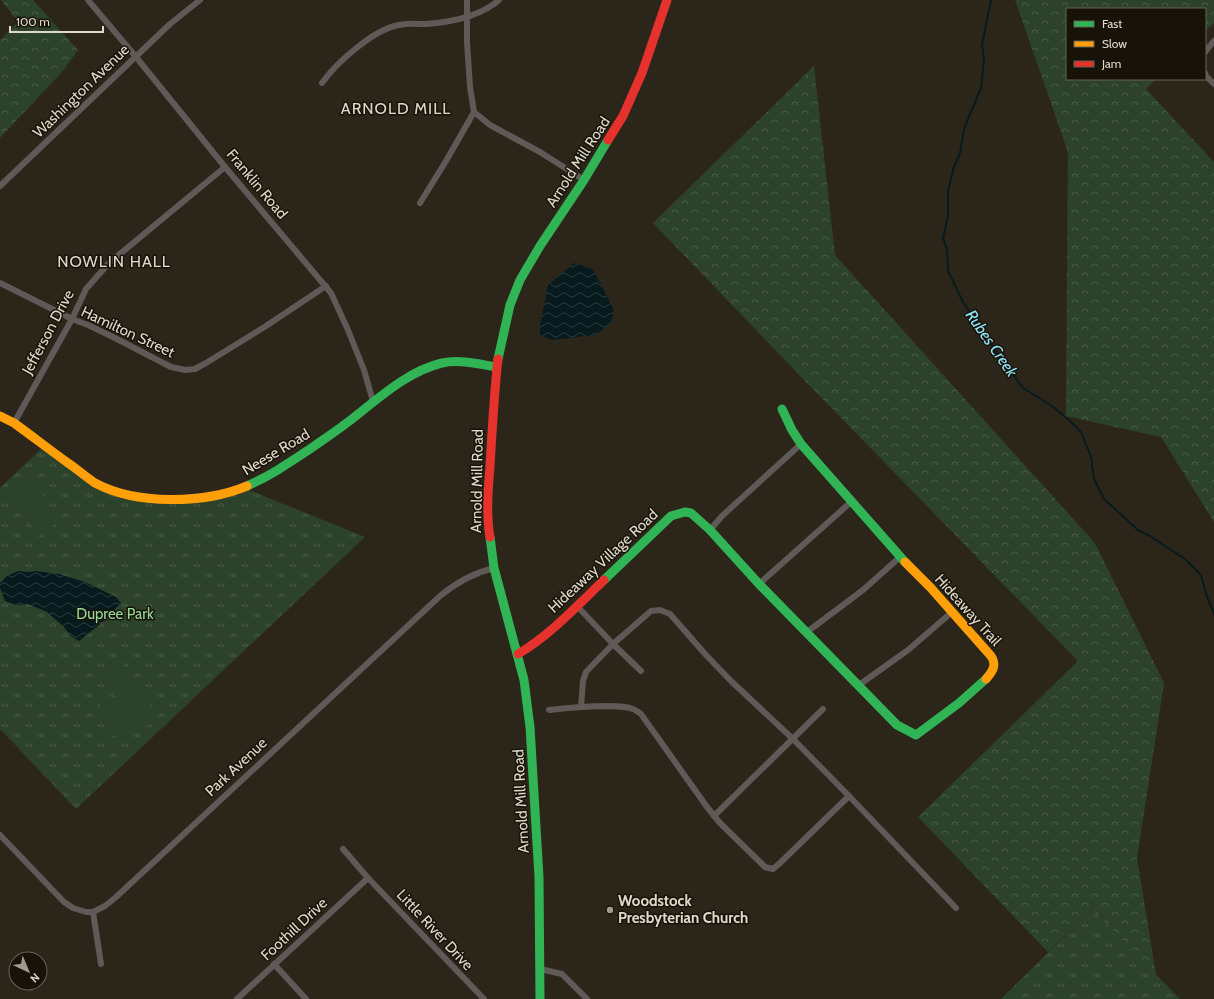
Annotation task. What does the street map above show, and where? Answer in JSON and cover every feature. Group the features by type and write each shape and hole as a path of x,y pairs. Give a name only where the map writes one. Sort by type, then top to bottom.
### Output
{"street":[{"name":"Franklin Road","path":"88,0 225,167 326,286 336,303 348,330 364,370 372,398 375,402"},
{"name":"Washington Avenue","path":"0,186 170,24 200,0"},
{"path":"420,203 450,155 474,112 466,42 466,0"},
{"path":"322,83 334,68 353,51 386,29 410,23 427,24 454,21 467,17 499,0"},
{"name":"Arnold Mill Road","path":"540,999 539,876 532,745 527,698 518,654 494,568 489,540 488,497 496,367 507,317 520,280 540,246 584,180 631,101 667,0"},
{"path":"1206,51 1214,42"},
{"path":"1206,76 1214,84"},
{"path":"474,112 490,125 540,152 584,180"},
{"name":"Jefferson Drive","path":"14,423 72,319 86,289 108,263 225,167"},
{"name":"Hamilton Street","path":"0,283 171,367 185,370 195,369 206,363 279,318 326,286"},
{"name":"Neese Road","path":"0,416 14,423 94,482 108,489 131,496 152,499 180,499 226,492 245,487 256,482 300,456 418,372 443,363 496,367"},
{"name":"Hideaway Trail","path":"710,530 759,584 897,725 907,731 916,735 931,726 990,675 994,668 994,661 990,654 900,557 801,444 792,430 782,409"},
{"path":"710,530 722,516 801,444"},
{"path":"759,584 851,502"},
{"name":"Hideaway Village Road","path":"518,654 532,646 577,606 672,516 685,512 692,513 710,530"},
{"path":"807,632 863,590 900,557"},
{"name":"Park Avenue","path":"93,912 105,906 115,898 450,587 465,578 494,568"},
{"path":"577,606 641,671"},
{"path":"582,707 582,681 586,672 613,644 651,612 660,610 670,614 731,681 793,739 956,908"},
{"path":"859,685 908,650 952,612"},
{"path":"549,710 582,707 624,707 633,709 641,714 714,816 765,867 774,869 849,796"},
{"path":"714,816 823,709"},
{"path":"0,835 64,902 78,910 93,912 101,964"},
{"name":"Little River Drive","path":"343,850 484,999"},
{"name":"Foothill Drive","path":"237,999 368,878"},
{"path":"274,964 306,999"},
{"path":"540,969 562,974 587,999"}],"green space":[{"path":"1,0 33,0 78,50 62,72 0,138 0,40 18,22"},
{"path":"1015,0 1214,0 1214,23 1206,30 1206,8 1066,8 1066,80 1155,80 1146,89 1214,162 1214,522 1161,437 1066,416 1068,152"},
{"path":"814,66 835,255 1095,543 1164,683 1137,858 1156,975 1092,909 1048,952 918,817 1078,661 653,223"},
{"name":"Dupree Park","path":"43,447 108,493 214,499 249,490 365,537 76,809 0,729 0,488"},
{"path":"28,476 61,520 39,536 7,492"},
{"path":"122,658 131,691 114,696 105,663"},
{"path":"145,691 155,723 110,737 100,704"},
{"path":"1092,909 1180,999 1001,999"}],"water":[{"path":"574,263 593,269 614,310 611,323 595,335 552,340 540,335 540,326 548,285"},
{"path":"18,571 36,571 59,574 85,582 116,597 121,603 99,625 79,641 71,636 63,626 47,612 28,604 16,605 5,601 0,588 0,583 7,576"}],"waterway":[{"name":"Rubes Creek","path":"991,0 982,45 984,59 981,88 964,129 960,153 954,167 948,191 948,216 943,238 947,250 948,271 963,302 997,353 1023,388 1052,406 1081,432 1091,457 1094,479 1104,499 1138,530 1185,559 1201,575 1207,597 1214,613"}],"traffic: fast":[{"path":"498,359 510,305 520,280 608,140"},
{"path":"247,486 272,474 310,449 347,423 394,386 417,372 449,362 469,362 496,367"},
{"path":"782,409 792,430 801,444 905,562"},
{"path":"604,580 671,516 685,512 691,513 710,530 759,584 897,725 916,735 959,703 986,679"},
{"path":"490,537 494,568 524,680 530,727 539,877 540,999"}],"traffic: slow":[{"path":"0,416 14,423 95,483 112,490 130,495 170,500 211,496 230,492 247,486"},
{"path":"905,562 930,587 991,656 994,665 991,673 986,679"}],"traffic: jam":[{"path":"608,140 623,116 642,73 667,0"},
{"path":"490,537 488,520 488,493 498,359"},
{"path":"518,654 552,629 604,580"}],"place":[{"name":"Woodstock Presbyterian Church","path":"610,910"}],"district":[{"name":"ARNOLD MILL","path":"396,108"},
{"name":"NOWLIN HALL","path":"114,261"}]}
